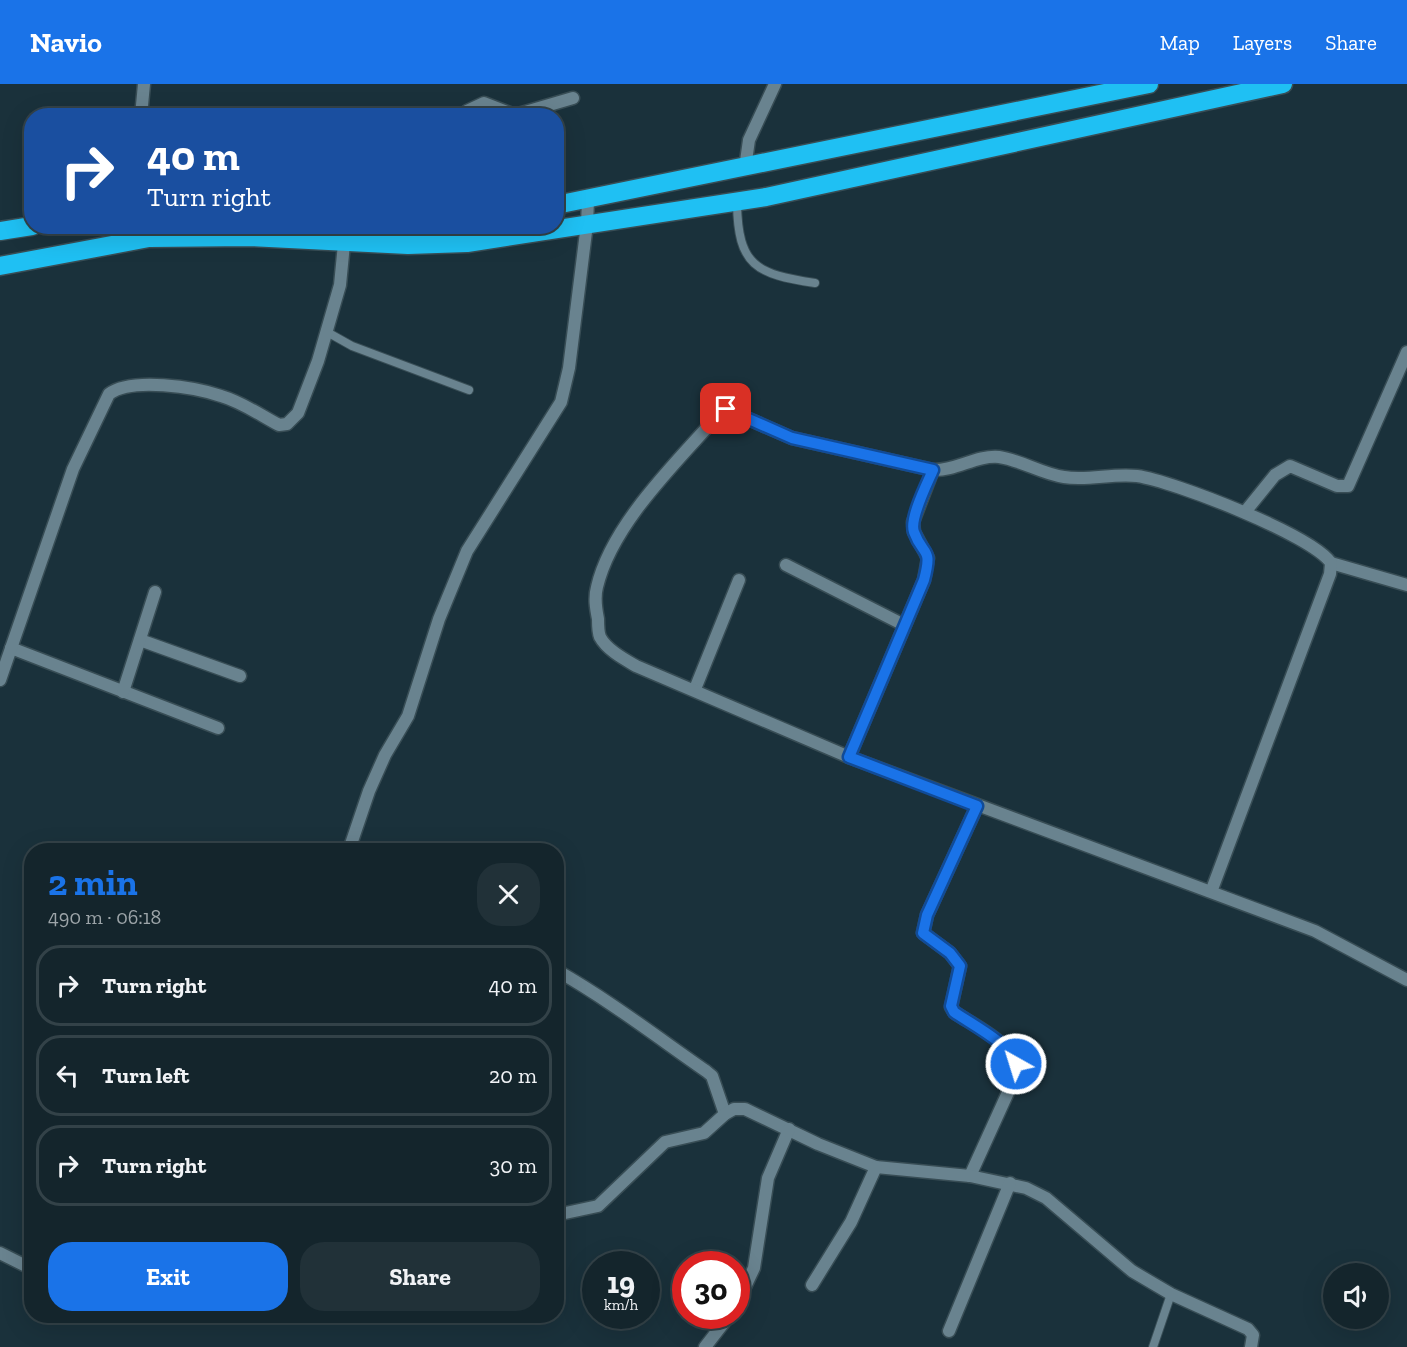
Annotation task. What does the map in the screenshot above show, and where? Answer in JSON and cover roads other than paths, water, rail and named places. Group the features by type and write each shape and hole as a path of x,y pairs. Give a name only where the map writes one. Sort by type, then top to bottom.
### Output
{"highway":[{"path":"564,204 1149,84"},
{"path":"564,228 737,201 1284,84"},
{"path":"0,231 24,227"},
{"path":"0,266 148,238 250,237 344,244 467,243 524,234"}],"street":[{"path":"142,108 144,84"},
{"path":"745,168 749,140 775,84"},
{"path":"538,108 573,98"},
{"path":"474,108 484,104 495,108"},
{"path":"351,843 369,791 385,755 408,716 439,619 467,551 561,402 569,368 588,200"},
{"path":"0,680 73,469 108,394 115,389 130,386 183,387 221,395 279,425 287,424 298,413 327,332 340,285 344,244"},
{"path":"1245,512 1275,475 1290,466 1343,488 1348,486 1407,352"},
{"path":"1407,585 1331,563 1314,549 1245,512 1138,477 1067,478 1000,457 985,457 945,470 933,470 792,438 732,410 721,412 653,489 631,518 609,556 597,586 596,599 600,636 610,648 636,666 695,689 849,757 1315,931 1407,980"},
{"path":"849,757 927,569 926,549 914,532 913,522 933,470"},
{"path":"1211,892 1330,574 1331,563"},
{"path":"786,566 904,626"},
{"path":"695,689 739,580"},
{"path":"123,692 155,592"},
{"path":"140,640 240,676"},
{"path":"11,648 218,728"},
{"path":"970,1176 1015,1077 1016,1064 1011,1053 1002,1045 954,1012 951,1006 960,966 950,953 923,933 927,915 977,806"},
{"path":"564,975 622,1011 663,1043 712,1076 725,1114"},
{"path":"564,1213 598,1206 665,1142 704,1133 725,1114 734,1109 745,1109 876,1167 970,1176 1010,1183 1046,1198 1132,1271 1171,1294 1248,1329 1253,1335 1251,1347"},
{"path":"750,1276 754,1268 768,1178 789,1129"},
{"path":"812,1285 851,1222 876,1167"},
{"path":"949,1331 1010,1183"},
{"path":"0,1253 24,1265"},
{"path":"705,1347 719,1329"}],"lane":[{"path":"737,201 738,230 743,249 751,261 763,270 780,277 815,282"},
{"path":"327,332 352,346 469,390"},
{"path":"1153,1347 1171,1294"}]}
